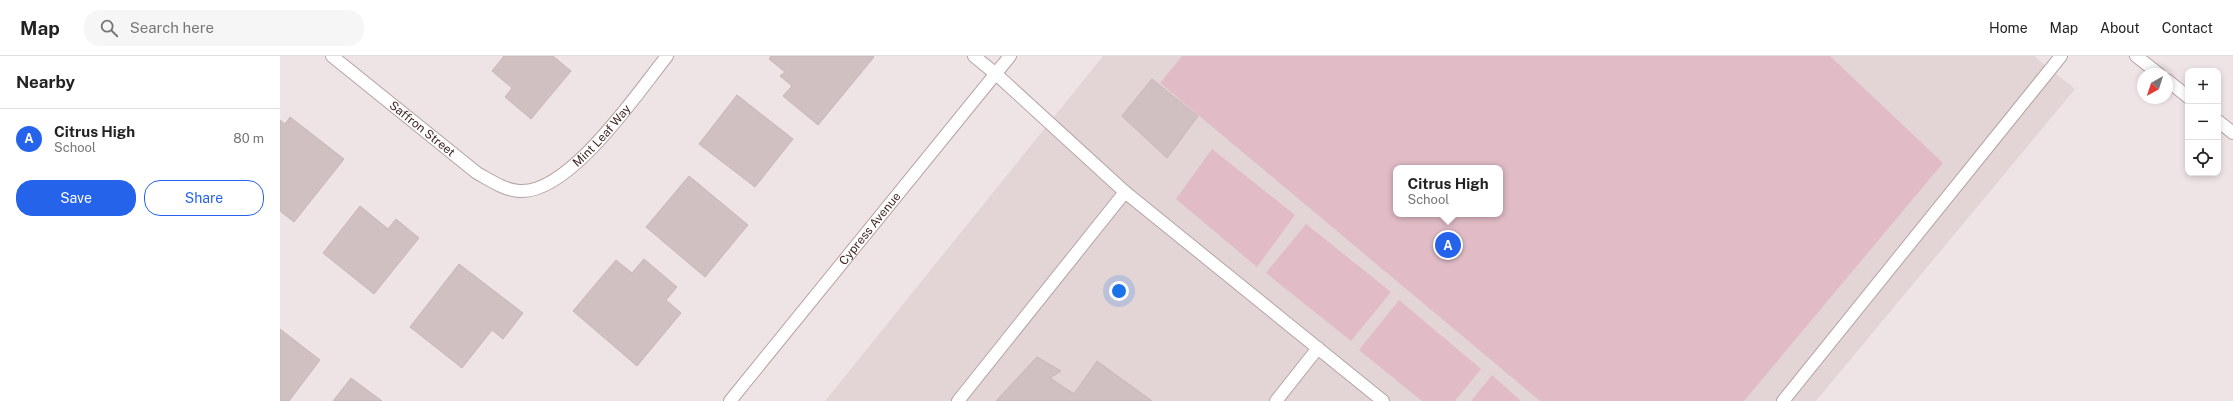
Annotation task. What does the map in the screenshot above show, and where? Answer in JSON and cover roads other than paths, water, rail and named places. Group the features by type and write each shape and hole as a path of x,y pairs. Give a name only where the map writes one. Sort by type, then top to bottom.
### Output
{"street":[{"name":"Saffron Street","path":"332,56 477,173 499,186 520,191"},
{"name":"Mint Leaf Way","path":"520,191 545,185 586,156 667,56"},
{"path":"974,56 996,74 1125,192 1383,401"},
{"name":"Cypress Avenue","path":"730,401 1010,56"},
{"path":"1782,401 2061,56"},
{"path":"2136,56 2151,68"},
{"path":"2173,85 2185,95"},
{"path":"2221,123 2233,133"},
{"path":"958,401 1125,192"},
{"path":"1276,401 1318,348"}],"place":[{"name":"Citrus High","path":"1448,245"}]}
